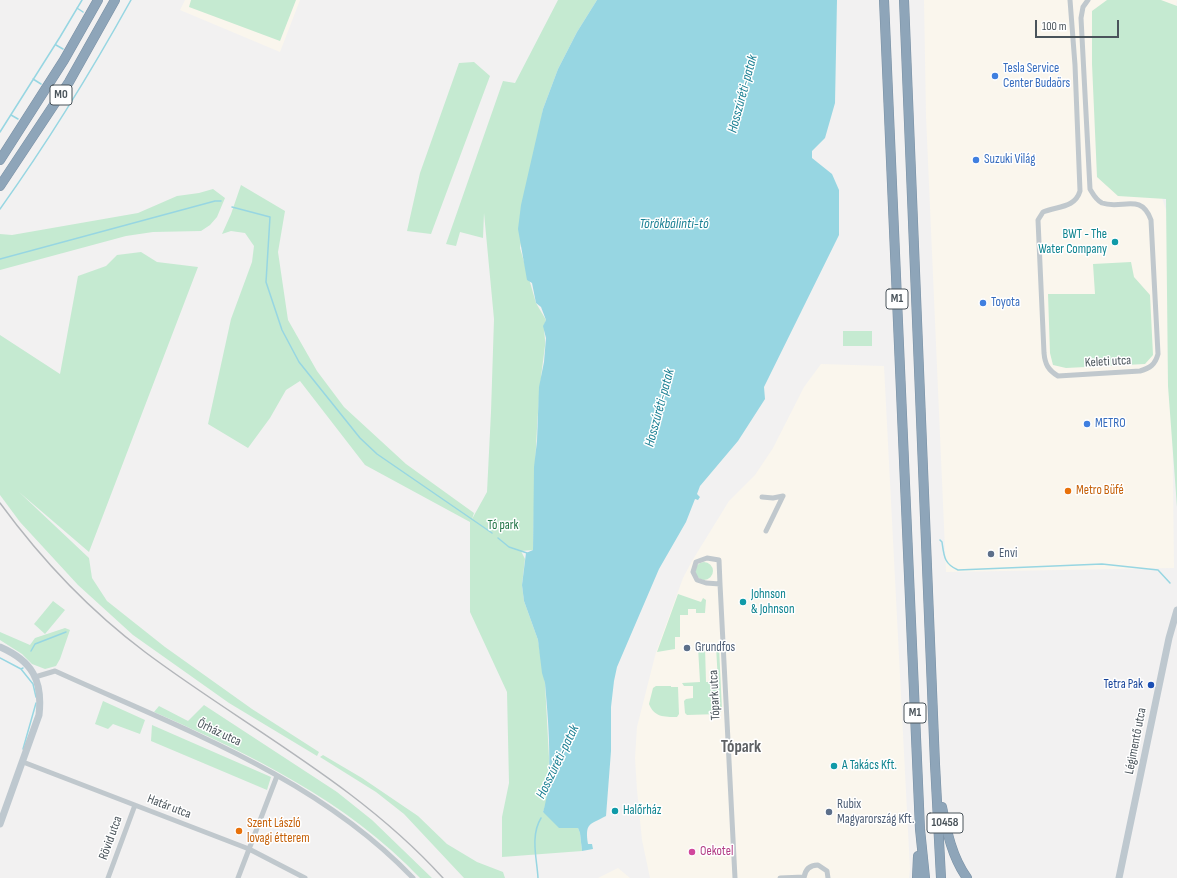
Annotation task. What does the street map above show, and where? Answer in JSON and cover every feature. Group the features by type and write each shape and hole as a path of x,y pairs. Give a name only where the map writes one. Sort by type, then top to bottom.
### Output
{"highway":[{"name":"M0","path":"0,160 64,60 98,0"},
{"name":"M0","path":"0,186 69,82 115,0"},
{"name":"M1","path":"884,0 920,829 925,878"},
{"name":"M1","path":"904,0 941,878"},
{"path":"906,42 908,0"},
{"name":"10458","path":"935,764 951,847 958,865 967,878"},
{"path":"917,878 920,829"}],"main road":[{"name":"Légimentő utca","path":"1119,878 1169,638 1177,610"},
{"path":"0,647 24,661 35,676 41,700 39,715 0,824"}],"street":[{"name":"Keleti utca","path":"1070,0 1075,65 1080,191 1078,198 1071,204 1043,212 1038,220 1045,364 1050,372 1058,376 1140,371 1148,368 1156,362 1158,354 1151,220 1148,212 1144,207 1134,204 1102,203 1095,198 1090,189 1081,18 1083,7 1088,0"},
{"path":"762,497 773,498 783,496 766,531"},
{"name":"Tópark utca","path":"720,584 706,583 697,580 693,572 696,562 706,558 719,560 735,878"},
{"name":"Őrház utca","path":"35,676 55,671 232,752 319,800 358,827 414,878"},
{"name":"Határ utca","path":"23,762 249,849 305,878"},
{"path":"238,878 277,776"},
{"name":"Rövid utca","path":"108,878 135,805"},
{"path":"780,878 804,878 808,868 818,865 827,871 828,878"}],"shaded area":[{"path":"185,0 300,0 280,52 180,10"},
{"path":"924,0 1177,0 1159,189 1170,222 1174,568 946,572 926,116"},
{"path":"821,364 884,366 910,869 909,878 650,878 642,840 635,758 637,727 656,652 683,578 692,561 729,501 755,475 773,448 804,387"},
{"path":"618,868 630,878 598,878"}],"green space":[{"path":"191,0 296,0 280,41 189,7"},
{"name":"Tó park","path":"558,0 597,0 577,32 558,69 543,109 520,248 536,303 546,320 544,326 545,346 537,422 533,550 521,551 525,559 522,585 524,601 538,640 545,683 549,758 548,798 543,812 578,828 582,851 502,857 502,817 509,783 507,692 470,612 470,522 365,465 300,381 286,390 270,418 248,448 208,424 231,319 252,262 254,246 245,233 231,231 222,234 241,185 285,211 278,252 288,320 317,371 344,407 406,464 474,513 472,519 487,492 491,412 494,319 484,213 483,238 460,232 456,246 446,244 503,81 515,83"},
{"path":"1107,0 1161,0 1177,6 1177,507 1168,386 1166,199 1118,196 1097,177 1092,64 1092,11"},
{"path":"474,62 490,76 431,234 407,231 420,173 459,63"},
{"path":"213,189 225,198 217,217 210,225 201,231 153,232 126,236 0,270 0,234 12,235 138,213 177,196 199,193"},
{"path":"141,252 157,262 198,267 89,552 19,492 89,558 92,578 107,601 165,647 252,709 319,752 317,756 229,703 133,635 78,585 20,522 0,495 0,335 60,374 78,276 106,266 117,255"},
{"path":"1131,262 1134,277 1150,295 1153,355 1145,364 1066,368 1053,365 1050,353 1048,294 1095,294 1093,264"},
{"path":"843,331 872,331 872,346 843,346"},
{"path":"700,562 708,562 713,567 711,578 708,580 700,580 695,575 695,567"},
{"path":"678,594 701,602 703,598 706,600 705,613 696,613 696,609 688,609 688,615 680,615 680,637 675,637 675,649 657,652"},
{"path":"53,601 65,610 45,634 34,624"},
{"path":"65,628 70,630 60,659 56,666 45,669 32,664 22,654 0,640 0,632 30,645 35,638"},
{"path":"716,646 719,647 722,710 719,714 687,715 685,713 684,701 686,699 693,698 693,686 684,686 682,683 700,682 698,647 705,647 706,682 718,682"},
{"path":"656,686 678,687 679,714 677,717 657,714 649,704 653,688"},
{"path":"103,701 145,720 140,734 113,724 108,729 95,724"},
{"path":"204,705 337,792 372,820 432,878 420,878 391,850 361,825 296,782 226,745 154,712 159,706 188,721"},
{"path":"152,725 271,777 267,790 151,741"},
{"path":"323,755 362,778 418,816 447,844 477,862 503,872 505,878 464,878 404,814 376,792 320,757"}],"water":[{"name":"Törökbálinti-tó","path":"597,0 837,0 835,103 825,138 812,151 812,158 832,174 839,190 839,235 764,387 765,399 738,441 700,486 697,494 700,497 698,500 695,499 686,522 659,569 617,667 611,707 611,751 606,816 592,823 588,828 588,844 592,844 593,849 582,851 578,828 559,828 543,812 546,799 549,766 549,731 545,683 542,673 538,640 524,601 522,585 526,553 533,550 534,467 537,441 539,387 544,362 546,338 543,326 546,320 541,307 536,303 532,283 527,280 518,229 521,205 543,109 558,69 577,32"}],"waterway":[{"path":"0,132 82,0"},
{"path":"0,209 68,106 131,0"},
{"path":"77,8 83,12"},
{"path":"56,45 63,49"},
{"path":"33,79 41,84"},
{"path":"11,115 18,119"},
{"path":"0,259 215,201 221,201"},
{"path":"232,207 270,217 266,282 282,330 299,362 360,438 377,454 492,533"},
{"path":"498,538 509,547 527,553"},
{"path":"940,540 942,542 944,555 947,562 953,568 958,570 1102,564 1158,570 1170,583"},
{"path":"31,651 35,644 66,632"},
{"path":"0,658 21,669 23,668"},
{"path":"21,669 33,684 36,697"},
{"path":"23,749 36,703"},
{"name":"Hosszúréti-patak","path":"538,878 535,840 541,818"}],"railway":[{"path":"0,503 49,564 85,601 124,636 183,679 338,785 410,844 443,878"}],"place":[{"name":"Tesla Service Center Budaörs","path":"995,76"},
{"name":"Suzuki Világ","path":"976,160"},
{"name":"BWT - The Water Company","path":"1115,242"},
{"name":"Toyota","path":"983,303"},
{"name":"METRO","path":"1087,424"},
{"name":"Metro Büfé","path":"1068,491"},
{"name":"Envi","path":"991,554"},
{"name":"Johnson & Johnson","path":"743,602"},
{"name":"Grundfos","path":"687,648"},
{"name":"Tetra Pak","path":"1151,685"},
{"name":"A Takács Kft.","path":"834,766"},
{"name":"Halőrház","path":"615,811"},
{"name":"Rubix Magyarország Kft.","path":"829,812"},
{"name":"Szent László lovagi étterem","path":"239,831"},
{"name":"Oekotel","path":"692,852"}],"district":[{"name":"Tópark","path":"741,748"}]}
